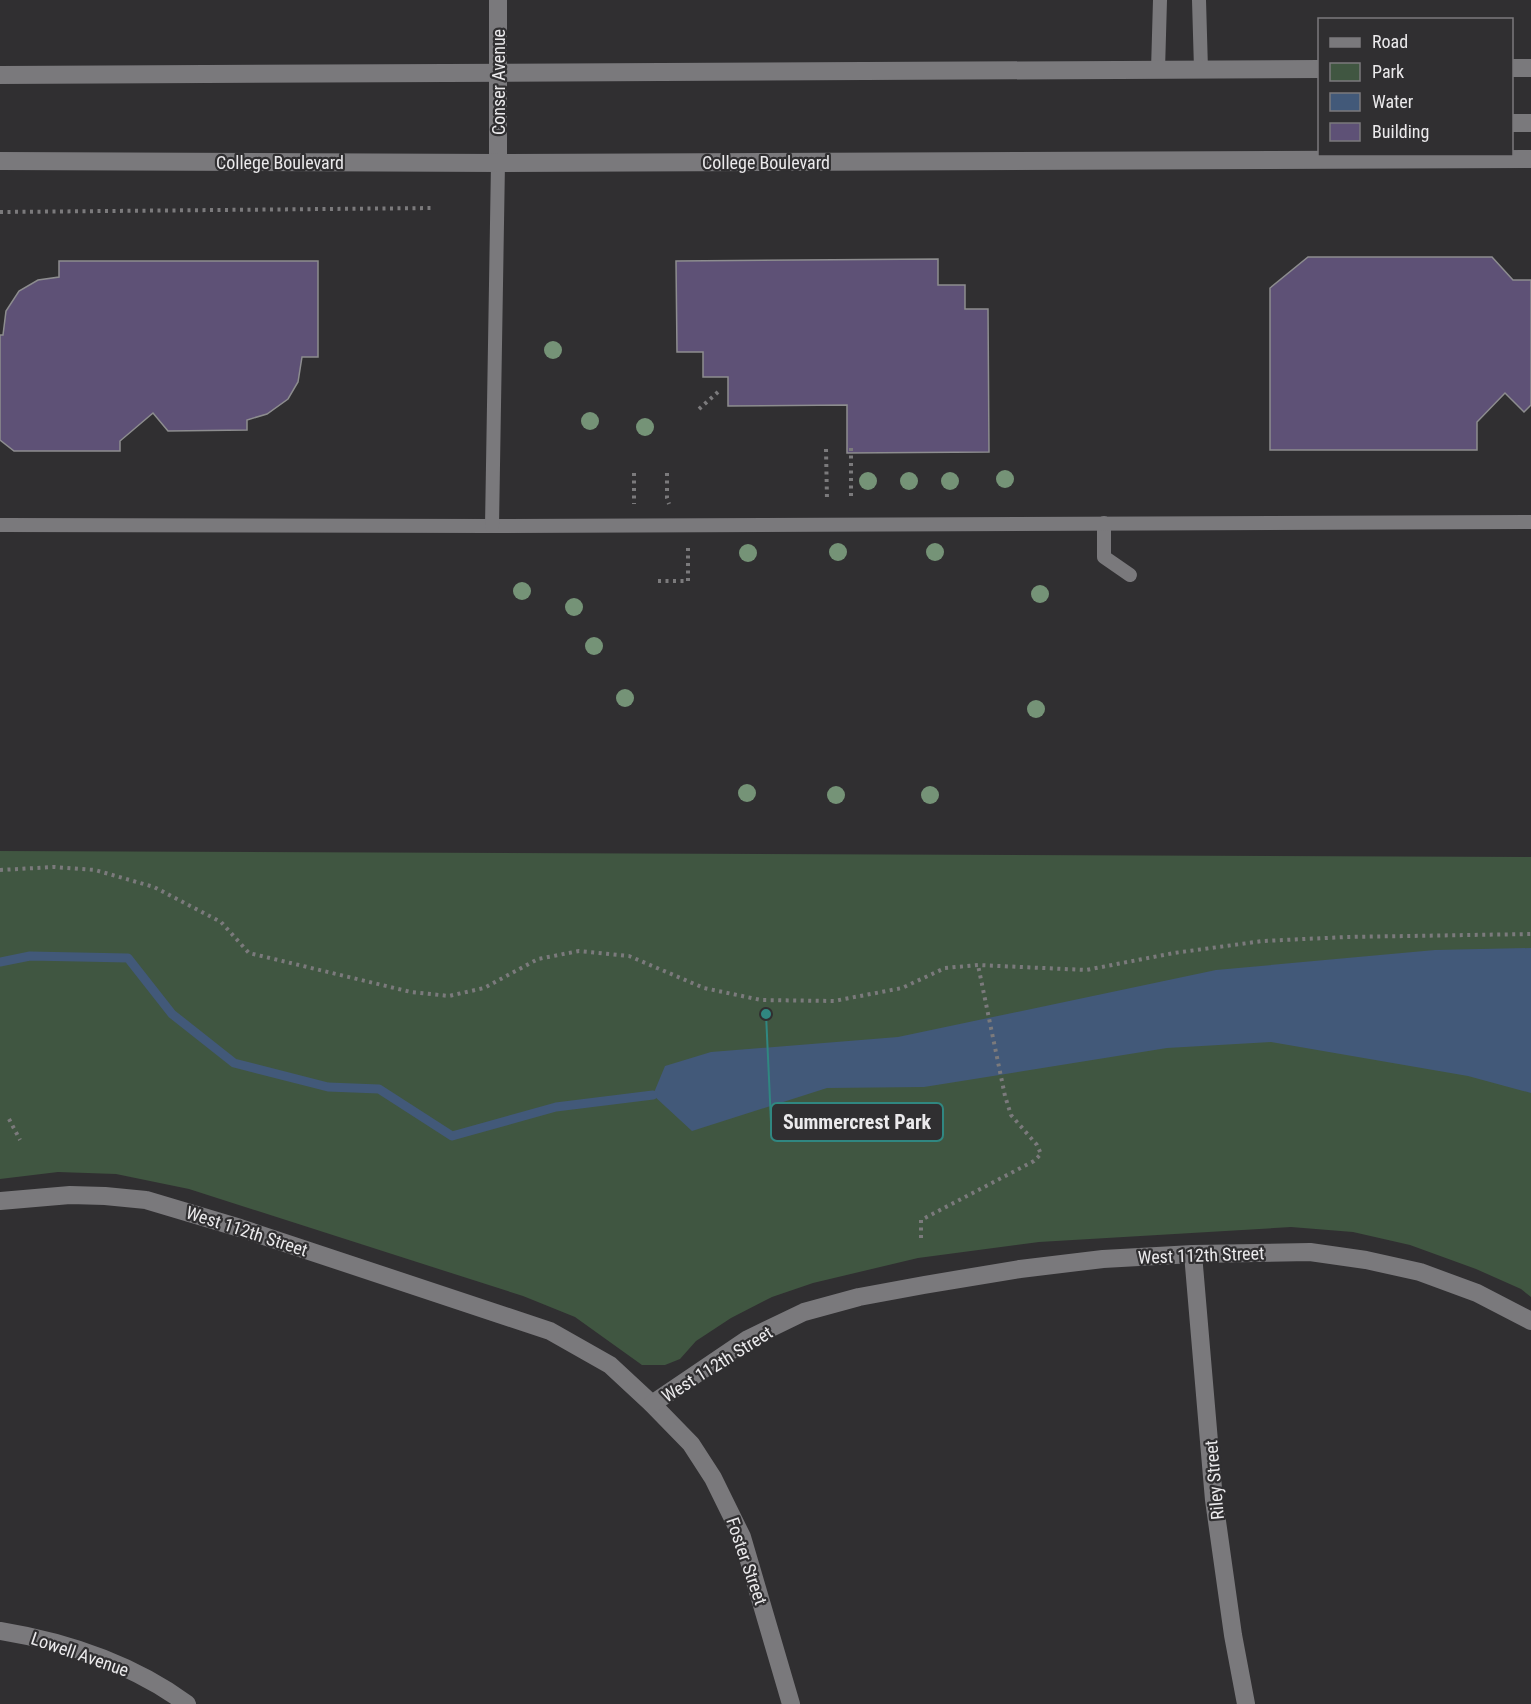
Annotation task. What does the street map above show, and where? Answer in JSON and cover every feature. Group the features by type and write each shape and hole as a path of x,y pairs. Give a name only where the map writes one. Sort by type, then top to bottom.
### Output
{"main road":[{"name":"Conser Avenue","path":"498,0 498,163"},
{"path":"1513,68 1531,68"},
{"path":"0,75 1318,69"},
{"path":"1513,123 1531,123"},
{"name":"College Boulevard","path":"0,161 498,163 1451,156 1531,159"},
{"name":"West 112th Street","path":"0,1201 70,1195 146,1200 240,1228 550,1330 610,1365 652,1404 748,1339 804,1312 859,1297 1020,1269 1103,1259 1193,1254 1310,1252 1366,1260 1420,1272 1477,1293 1531,1321"},
{"name":"Riley Street","path":"1193,1254 1214,1500 1233,1635 1246,1704"},
{"name":"Foster Street","path":"652,1404 691,1444 713,1478 742,1537 791,1704"},
{"name":"Lowell Avenue","path":"0,1631 37,1637 113,1662 145,1678 187,1704"}],"lane":[{"path":"1158,70 1160,0"},
{"path":"1199,0 1201,69"},
{"path":"492,526 498,163"},
{"path":"0,525 492,526 1531,522"},
{"path":"1104,523 1104,557 1130,575"}],"path":[{"path":"0,212 435,208"},
{"path":"699,409 718,392"},
{"path":"851,448 851,499"},
{"path":"826,449 827,499"},
{"path":"634,473 634,504"},
{"path":"0,870 54,867 95,870 154,887 221,922 249,953 411,992 449,996 484,988 538,959 579,951 629,956 704,988 761,1000 834,1001 902,988 945,968 978,965 1086,970 1174,953 1263,941 1346,937 1531,934"},
{"path":"921,1238 921,1221 1034,1161 1041,1154 1037,1145 1011,1115 978,965"},
{"path":"9,1119 20,1140"}],"green space":[{"path":"0,851 1531,857 1531,1297 1521,1289 1476,1269 1410,1245 1353,1232 1291,1227 1039,1242 918,1258 813,1283 772,1297 731,1318 696,1341 680,1359 665,1365 642,1365 575,1317 523,1296 189,1189 116,1174 58,1172 0,1179"}],"water":[{"path":"1531,948 1531,1093 1468,1076 1271,1042 1167,1048 924,1087 827,1088 692,1131 653,1095 665,1066 711,1052 898,1037 1216,970 1435,950"}],"building":[{"path":"1308,257 1492,257 1513,280 1531,280 1531,405 1524,412 1505,393 1477,422 1477,450 1270,450 1270,288"},
{"path":"938,259 938,285 965,285 965,309 988,309 989,452 847,453 847,405 728,406 728,377 703,377 703,352 677,352 676,261"},
{"path":"59,261 318,261 318,357 302,357 298,382 288,399 267,414 247,420 247,430 168,431 153,413 120,441 120,451 14,451 0,440 0,335 3,335 6,311 19,291 38,280 59,277"}],"waterway":[{"path":"0,962 30,956 128,958 172,1014 234,1063 328,1087 379,1089 452,1136 556,1107 653,1095"}],"place":[{"name":"Summercrest Park","path":"766,1014"}]}
